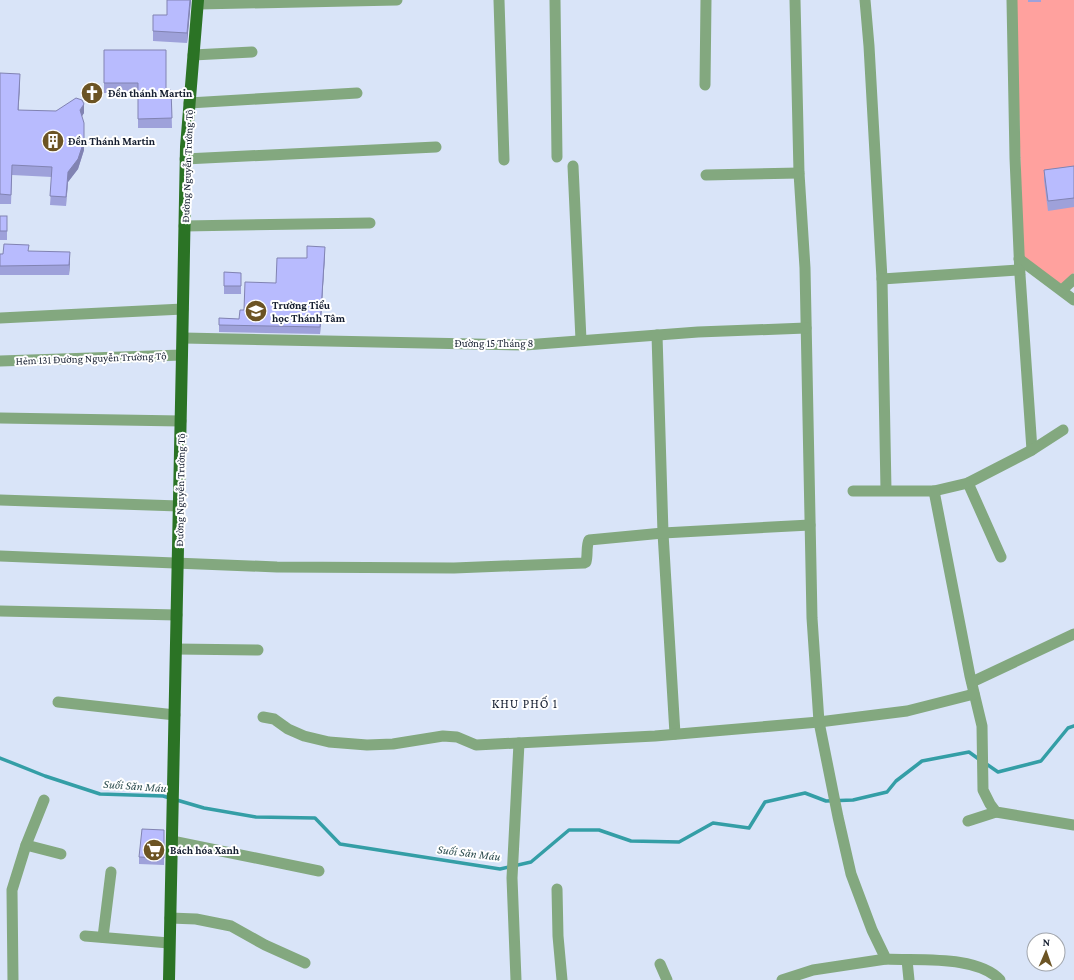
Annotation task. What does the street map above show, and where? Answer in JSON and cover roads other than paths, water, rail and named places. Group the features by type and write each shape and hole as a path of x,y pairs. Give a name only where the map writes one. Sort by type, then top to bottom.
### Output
{"main road":[{"name":"Đường Nguyễn Trường Tộ","path":"169,980 183,338 185,159 198,2"}],"street":[{"path":"198,2 398,0"},
{"path":"499,0 504,160"},
{"path":"555,0 556,157"},
{"path":"704,85 706,0"},
{"path":"795,0 799,173 805,268 812,618 819,722 851,874 872,930 886,959"},
{"path":"865,0 882,279 886,490"},
{"path":"1012,0 1019,264 1032,450"},
{"path":"194,55 252,52"},
{"path":"189,103 357,93"},
{"path":"185,159 436,147"},
{"path":"573,166 580,340"},
{"path":"706,175 799,173"},
{"path":"184,226 370,222"},
{"path":"882,279 1019,264 1062,290 1074,300"},
{"path":"1062,290 1074,278"},
{"path":"0,318 183,309"},
{"name":"Đường 15 Tháng 8","path":"183,338 525,344 657,335 806,328"},
{"path":"657,335 663,533 675,734"},
{"name":"Hẻm 131 Đường Nguyễn Trường Tộ","path":"0,361 182,355"},
{"path":"0,418 181,421"},
{"path":"853,491 934,491 968,483 1032,450 1063,430"},
{"path":"968,483 1001,557"},
{"path":"934,491 974,694 982,726 983,790 996,812"},
{"path":"0,500 179,506"},
{"path":"0,556 276,567 454,568 584,563 587,559 587,542 589,540 663,533 810,525"},
{"path":"0,611 177,615"},
{"path":"972,682 1074,634"},
{"path":"176,649 258,650"},
{"path":"263,717 274,719 288,729 304,736 329,742 367,745 393,744 443,736 457,737 476,745 564,742 819,722 907,711 974,694"},
{"path":"58,702 175,715"},
{"path":"516,980 512,858 519,743"},
{"path":"13,980 12,890 26,845 44,800"},
{"path":"968,821 996,812 1074,824"},
{"path":"172,841 319,871"},
{"path":"26,845 60,854"},
{"path":"103,937 111,872"},
{"path":"557,889 558,936 562,980"},
{"path":"170,918 196,919 230,926 305,963"},
{"path":"85,936 169,943"},
{"path":"782,980 813,970 886,959 942,960 981,967 995,975 1000,980"},
{"path":"907,960 909,980"},
{"path":"660,964 667,980"}],"waterway":[{"name":"Suối Săn Máu","path":"985,763 998,772 1041,761 1068,728 1074,726"},
{"name":"Suối Săn Máu","path":"0,758 45,776 100,794 163,796 204,808 256,817 315,818 340,844 500,869 531,862 569,830 599,830 631,841 679,842 713,823 749,828 765,802 805,793 826,801 853,800 887,792 896,781 922,761 969,752 980,760"}],"place":[{"name":"Đền thánh Martin","path":"92,93"},
{"name":"Đền Thánh Martin","path":"53,141"},
{"name":"Trường Tiểu học Thánh Tâm","path":"256,311"},
{"name":"Bách hóa Xanh","path":"154,850"}],"district":[{"name":"KHU PHỐ 1","path":"525,703"}]}
